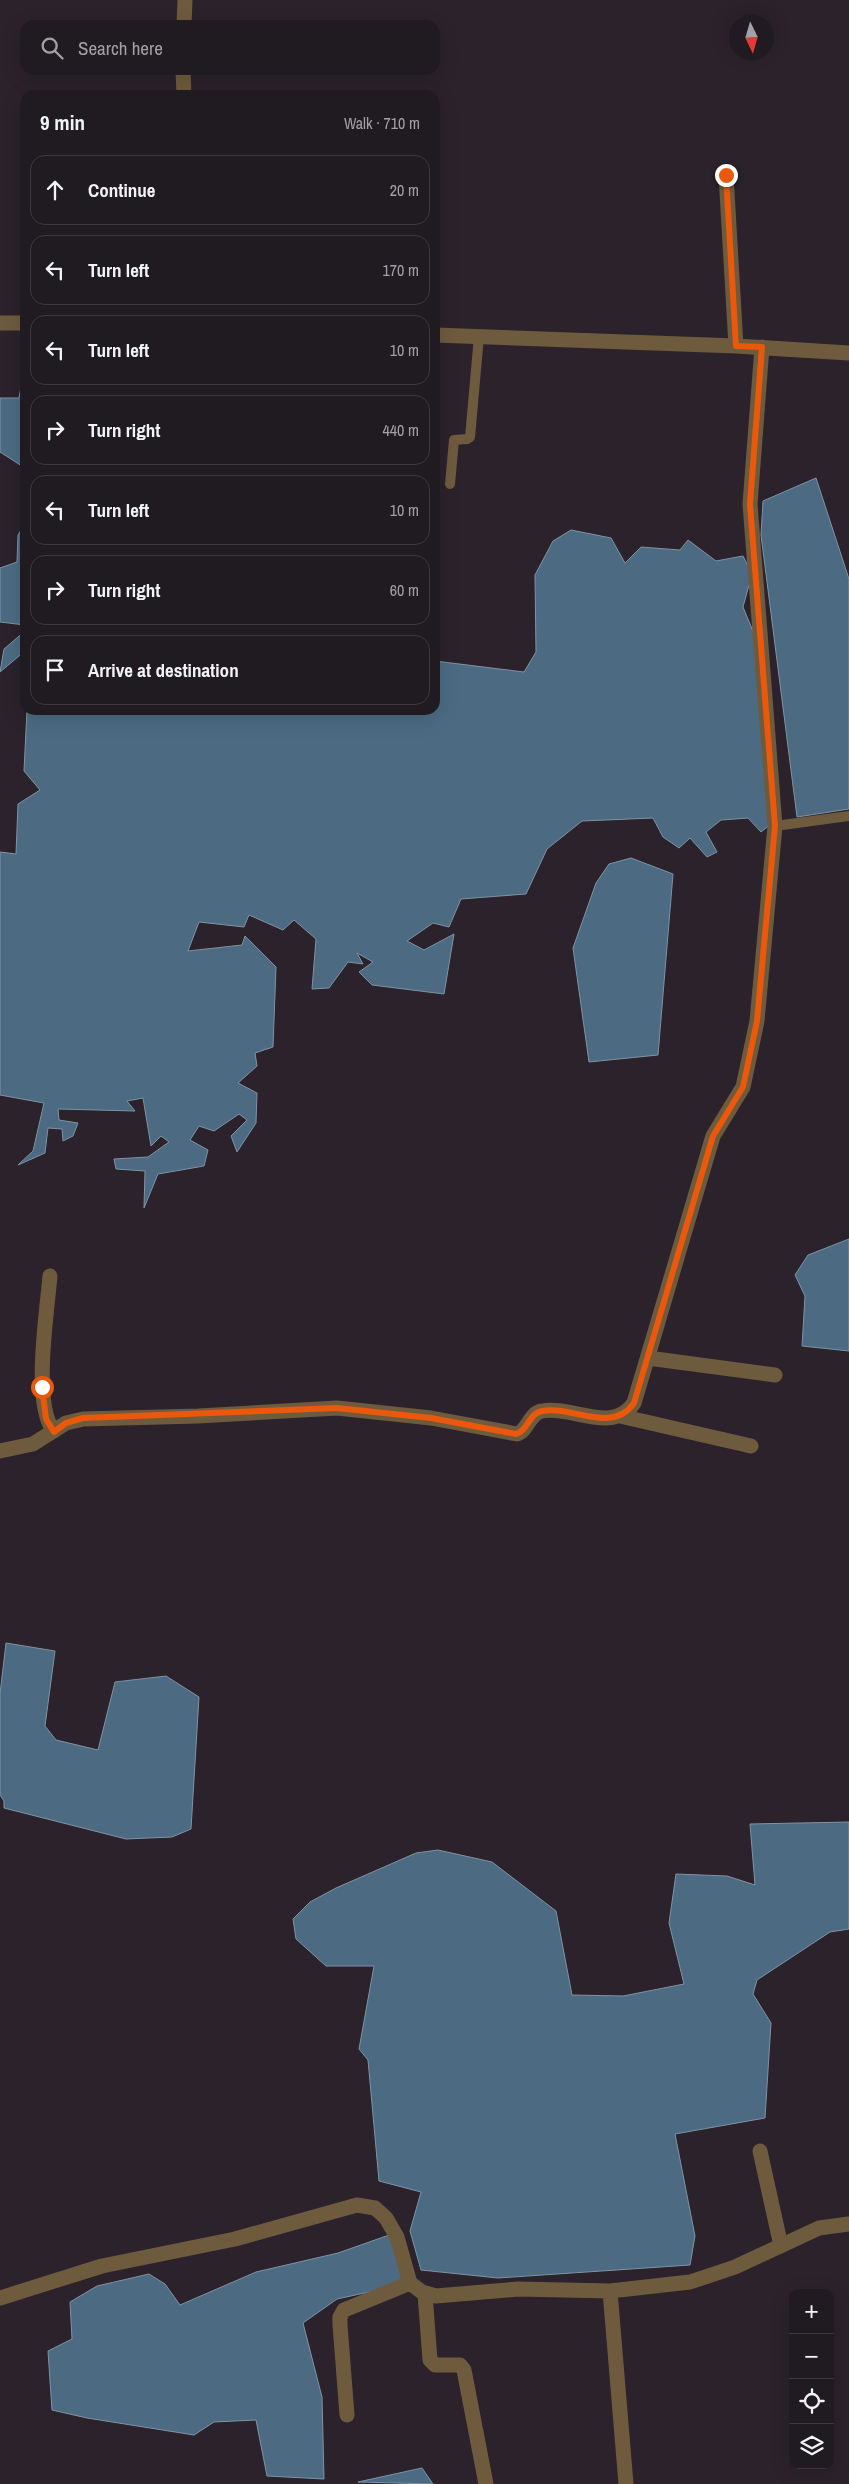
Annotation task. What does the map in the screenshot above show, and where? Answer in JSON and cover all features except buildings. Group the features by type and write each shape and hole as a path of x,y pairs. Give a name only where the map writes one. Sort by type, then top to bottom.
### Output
{"street":[{"path":"184,20 185,0"},
{"path":"183,75 184,90"},
{"path":"726,175 736,346"},
{"path":"0,323 20,323"},
{"path":"440,335 762,347 849,353"},
{"path":"620,1416 629,1411 634,1403 713,1136 743,1087 757,1021 775,826 750,504 762,347"},
{"path":"50,1276 42,1387 46,1419 54,1432"},
{"path":"648,1358 775,1375"},
{"path":"0,1451 33,1444 66,1423 83,1418 337,1408 431,1418 516,1434 521,1433 534,1415 544,1410 603,1418 620,1416 751,1446"},
{"path":"760,2151 781,2246"},
{"path":"0,2298 102,2266 236,2240 357,2205 375,2208 393,2227 410,2282 425,2294 449,2296 518,2288 610,2291 704,2279 760,2257 818,2228 849,2224"},
{"path":"347,2415 340,2325 341,2313 344,2310 410,2282"},
{"path":"610,2291 626,2484"},
{"path":"425,2294 430,2360 435,2365 460,2366 464,2370 486,2484"}],"lane":[{"path":"450,484 454,440 467,439 470,436 479,336"},
{"path":"775,826 849,816"}],"water":[{"path":"20,392 20,465 0,452 0,398 19,398"},
{"path":"816,478 849,579 849,809 797,817 761,535 763,501"},
{"path":"571,530 611,538 625,563 641,547 680,550 688,540 716,561 743,556 752,574 743,607 762,653 771,824 761,832 748,818 721,820 706,832 717,852 707,857 690,838 679,848 663,837 653,818 582,821 547,849 526,894 461,899 449,927 433,923 407,941 424,950 454,934 444,994 372,985 359,972 373,962 357,953 363,964 348,962 329,988 312,989 316,939 294,920 283,930 249,915 244,927 199,922 188,951 242,945 245,936 276,967 273,1047 255,1053 257,1066 238,1083 257,1093 256,1123 237,1152 231,1136 247,1120 239,1114 214,1131 199,1126 190,1140 208,1150 204,1166 158,1174 144,1208 145,1171 116,1169 114,1159 148,1157 169,1142 161,1136 151,1146 143,1098 127,1101 135,1111 58,1109 59,1120 78,1123 73,1136 63,1141 62,1129 48,1128 45,1153 18,1165 33,1151 44,1103 0,1095 0,852 16,854 18,804 40,790 24,771 27,715 440,715 440,662 524,672 536,652 535,575 553,541"},
{"path":"20,532 20,624 0,622 0,568 17,562 18,535"},
{"path":"20,635 20,655 0,672 4,649"},
{"path":"631,858 673,874 658,1055 589,1062 573,948 596,883 609,864"},
{"path":"849,1239 849,1351 802,1346 805,1296 795,1275 808,1255"},
{"path":"6,1643 55,1651 45,1726 56,1740 98,1750 115,1682 166,1676 199,1697 191,1829 172,1837 126,1839 4,1808 4,1801 0,1795 0,1694"},
{"path":"849,1822 849,1929 830,1932 757,1980 753,1994 771,2023 765,2118 675,2134 695,2236 690,2265 498,2278 421,2270 410,2231 421,2192 379,2181 368,2060 359,2049 374,1966 326,1966 296,1939 293,1919 310,1902 336,1888 416,1853 438,1850 492,1862 556,1911 572,1995 623,1996 684,1984 669,1923 676,1874 727,1876 755,1885 750,1824"},
{"path":"392,2234 406,2284 337,2299 303,2323 322,2397 324,2479 267,2476 256,2420 214,2422 194,2435 87,2418 52,2410 48,2351 72,2339 70,2302 97,2286 149,2274 165,2284 180,2305 256,2272 338,2253"},
{"path":"422,2468 433,2484 358,2482"}],"route":[{"path":"42,1387 46,1419 54,1432 66,1423 83,1418 198,1416 337,1408 431,1418 506,1434 516,1434 521,1433 537,1412 544,1410 614,1418 629,1411 634,1403 713,1136 743,1087 757,1021 775,826 750,504 762,347 736,346 726,175"}]}
